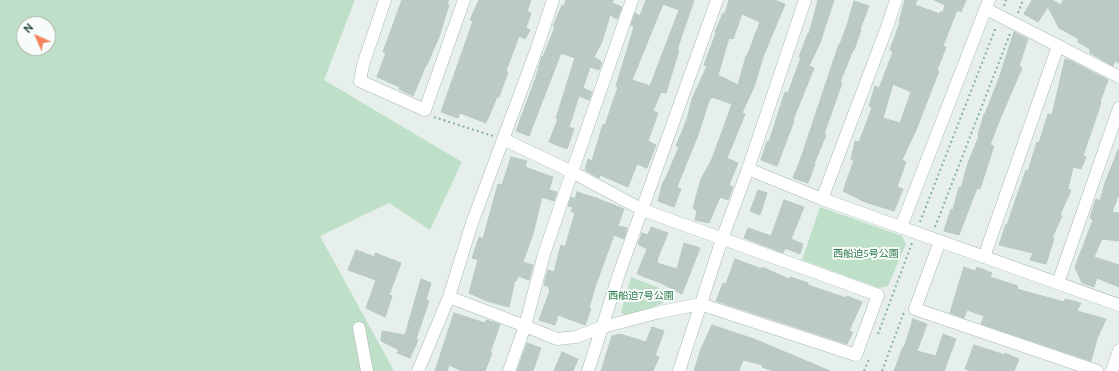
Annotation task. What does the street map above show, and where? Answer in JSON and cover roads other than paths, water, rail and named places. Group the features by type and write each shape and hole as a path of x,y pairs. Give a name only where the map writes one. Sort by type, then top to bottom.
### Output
{"street":[{"path":"386,0 365,59 360,81 425,110 464,0"},
{"path":"418,371 449,298 472,223 537,48 553,0"},
{"path":"508,371 525,326 544,254 632,0"},
{"path":"588,371 620,272 717,0"},
{"path":"678,371 805,0"},
{"path":"822,199 896,0"},
{"path":"901,227 988,5 1000,16 1119,77"},
{"path":"984,257 1058,46"},
{"path":"1058,283 1119,108"},
{"path":"449,298 556,339 576,337 603,327 660,312 700,304 856,355 878,295 722,240 643,210 572,172 503,139"},
{"path":"748,169 822,199 1119,305"},
{"path":"936,240 915,309 1097,371"},
{"path":"359,328 367,371"},
{"path":"1112,371 1119,350"}],"park label":[{"name":"西船迫5号公園","path":"866,254"},
{"name":"西船迫7号公園","path":"641,296"}]}
